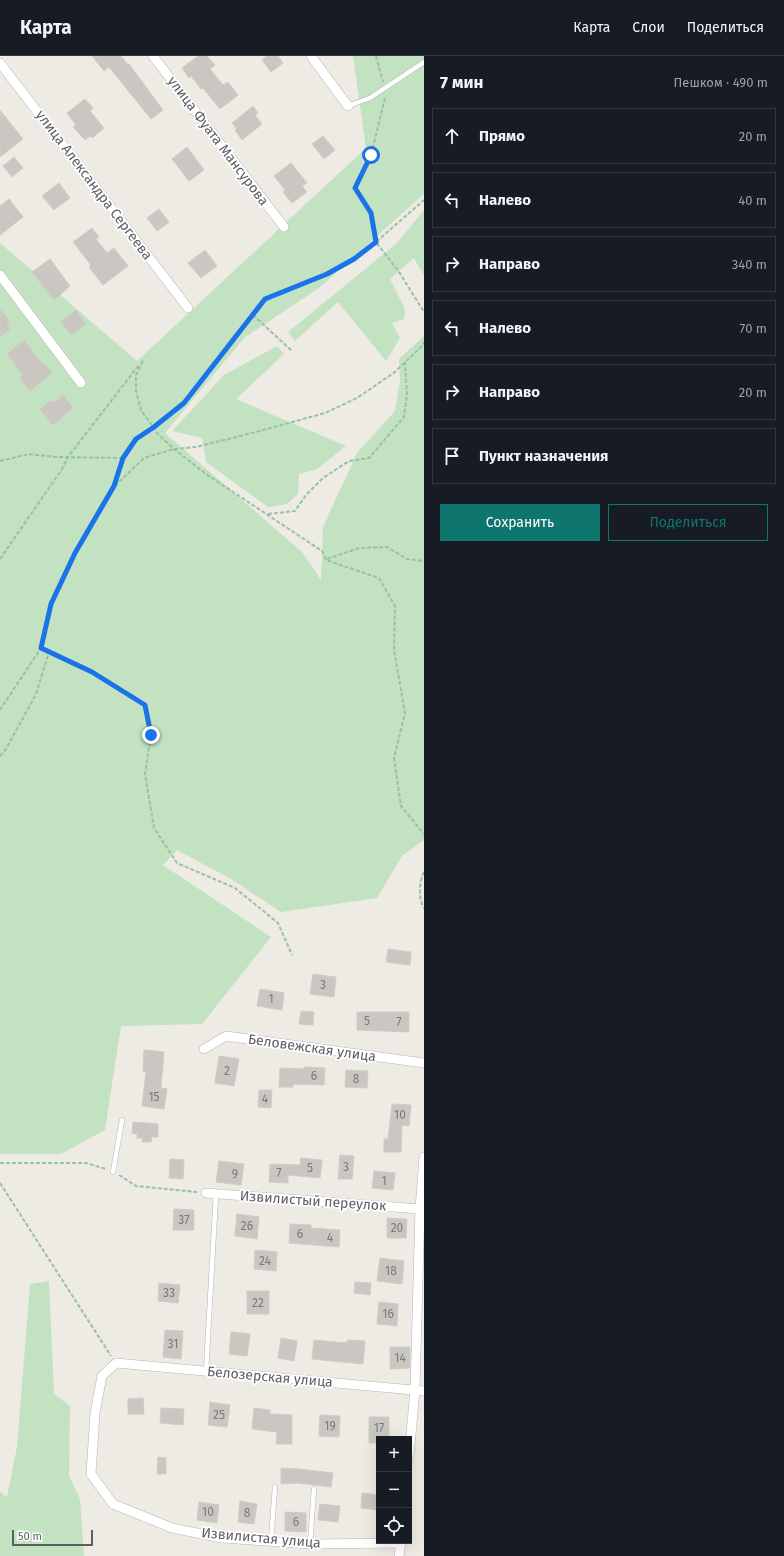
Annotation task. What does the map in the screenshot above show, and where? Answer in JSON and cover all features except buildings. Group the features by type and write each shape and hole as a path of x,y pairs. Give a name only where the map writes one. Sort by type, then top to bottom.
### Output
{"street":[{"name":"улица Фуата Мансурова","path":"153,56 284,227"},
{"path":"311,56 348,106"},
{"name":"улица Александра Сергеева","path":"0,63 188,308"},
{"path":"0,275 81,383"},
{"name":"Беловежская улица","path":"204,1049 226,1036 424,1063"},
{"path":"412,1438 420,1390 420,1208 424,1157"},
{"name":"Извилистый переулок","path":"206,1193 420,1208"},
{"name":"Белозерская улица","path":"116,1363 420,1390"},
{"name":"Извилистая улица","path":"116,1363 102,1376 95,1413 91,1474 113,1504 172,1528 222,1538 310,1544 376,1543"},
{"name":"Извилистая улица","path":"399,1556 401,1544"}],"lane":[{"path":"348,106 370,98 424,62"},
{"path":"113,1172 122,1120"},
{"path":"206,1371 216,1194"},
{"path":"271,1541 275,1488"},
{"path":"310,1544 314,1489"}],"path":[{"path":"376,56 386,94 371,155 355,188 371,213 376,242 399,272 424,312"},
{"path":"0,710 41,648 51,604 75,553 114,486 123,458 136,439 184,403 265,299 327,274 354,259 424,200"},
{"path":"253,315 292,351"},
{"path":"114,486 144,458 174,449 196,447 325,413 358,398 395,372 422,346 424,342"},
{"path":"0,559 62,469 68,457 143,361 136,376 136,391 141,410 158,434 174,449 206,474 322,551 326,560 379,578 395,606 394,650 405,713 394,758 401,806 424,834"},
{"path":"266,514 295,511 306,495 323,478 349,461 369,458 404,417 407,395 405,362"},
{"path":"0,461 29,454 68,457 123,458"},
{"path":"326,560 359,548 387,547 407,559 424,561"},
{"path":"41,648 92,672 145,705 151,735 145,774 154,828 177,862 235,888 278,923 292,955"},
{"path":"0,756 6,749 36,694 49,652"},
{"path":"424,872 420,879 421,902 424,908"},
{"path":"0,1163 86,1163 113,1172 136,1186 206,1193"},
{"path":"0,1183 116,1363"}],"green space":[{"path":"353,56 424,56 424,194 319,288 244,338 165,433 302,552 321,580 323,527 357,453 395,411 400,381 399,359 424,336 424,840 402,856 377,898 281,912 231,879 177,850 163,865 271,937 202,1024 121,1026 105,1130 61,1154 0,1154 0,243 137,361 366,148"},
{"path":"424,210 424,276 414,258 390,279 405,309 404,319 392,323 400,338 386,361 338,302 295,341 288,332 396,244"},
{"path":"277,346 284,354 236,399 346,446 317,469 299,474 298,494 287,504 268,507 206,462 202,438 172,431 224,375"},
{"path":"49,1281 54,1394 70,1406 69,1476 80,1499 84,1556 0,1556 0,1492 7,1497 17,1447 30,1284"}],"route":[{"path":"151,735 145,705 92,672 41,648 51,604 75,553 114,486 123,458 136,439 184,403 223,355 265,299 327,274 354,259 376,242 371,213 355,188 371,155"}]}
